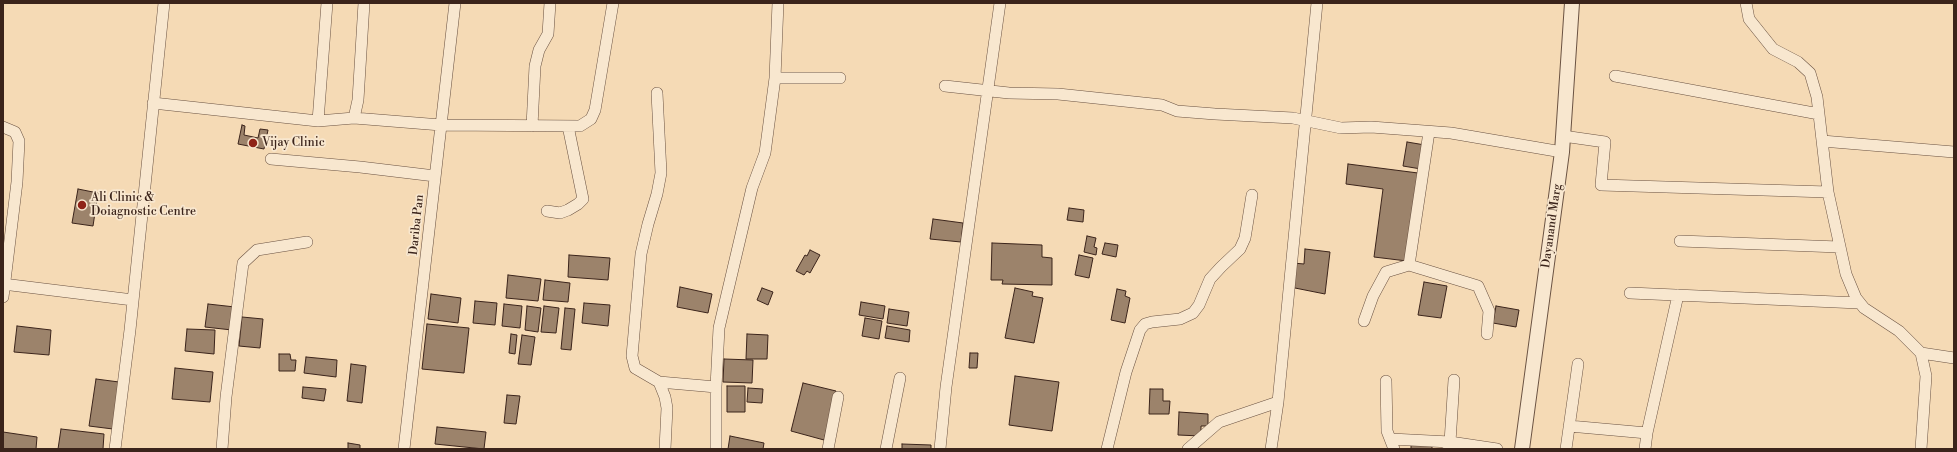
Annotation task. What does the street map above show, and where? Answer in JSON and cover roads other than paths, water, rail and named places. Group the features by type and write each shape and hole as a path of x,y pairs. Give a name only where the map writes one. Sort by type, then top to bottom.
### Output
{"street":[{"path":"116,449 164,3"},
{"path":"318,121 327,3"},
{"path":"354,118 358,100 364,3"},
{"name":"Dariba Pan","path":"404,449 455,3"},
{"path":"532,126 535,66 539,50 548,34 550,3"},
{"path":"153,103 318,121 354,118 442,125 580,126 591,119 596,110 613,3"},
{"path":"716,449 716,387 719,328 752,188 765,153 775,78 778,3"},
{"path":"940,449 946,387 989,91 1000,3"},
{"path":"1271,449 1278,402 1316,3"},
{"name":"Dayanand Marg","path":"1522,449 1562,152 1572,3"},
{"path":"1746,3 1749,19 1773,49 1798,62 1810,72 1817,96 1828,192 1846,274 1864,308 1899,330 1921,353 1926,376 1921,449"},
{"path":"1615,76 1819,114"},
{"path":"775,78 840,78"},
{"path":"945,86 1009,93 1058,94 1162,105 1185,111 1293,118 1341,128 1371,127 1451,133 1562,152"},
{"path":"656,93 661,173 641,254 632,356 635,368 658,382 716,387"},
{"path":"547,211 560,213 578,204 583,199 568,126"},
{"path":"3,127 15,132 19,141 17,182 3,297"},
{"path":"1409,266 1429,132"},
{"path":"1563,136 1605,142 1601,185 1828,192"},
{"path":"1822,141 1954,152"},
{"path":"271,159 360,167 435,176"},
{"path":"1107,449 1126,372 1140,330 1145,324 1180,319 1193,313 1199,305 1210,279 1240,249 1246,238 1252,195"},
{"path":"1680,241 1839,247"},
{"path":"222,449 226,396 243,264 257,250 307,242"},
{"path":"1364,321 1373,296 1386,272 1409,266 1478,286 1489,311 1487,334"},
{"path":"4,284 133,300"},
{"path":"1630,293 1860,302"},
{"path":"1644,449 1678,295"},
{"path":"1921,353 1954,358"},
{"path":"1566,449 1578,364"},
{"path":"886,449 900,378"},
{"path":"1449,446 1454,380"},
{"path":"1386,381 1387,431 1393,444 1497,449"},
{"path":"658,382 666,397 667,408 665,449"},
{"path":"828,449 838,397"},
{"path":"1188,449 1219,422 1278,402"},
{"path":"1569,426 1647,433"}],"place":[{"name":"Vijay Clinic","path":"253,143"},
{"name":"Ali Clinic & Doiagnostic Centre","path":"82,205"}]}
